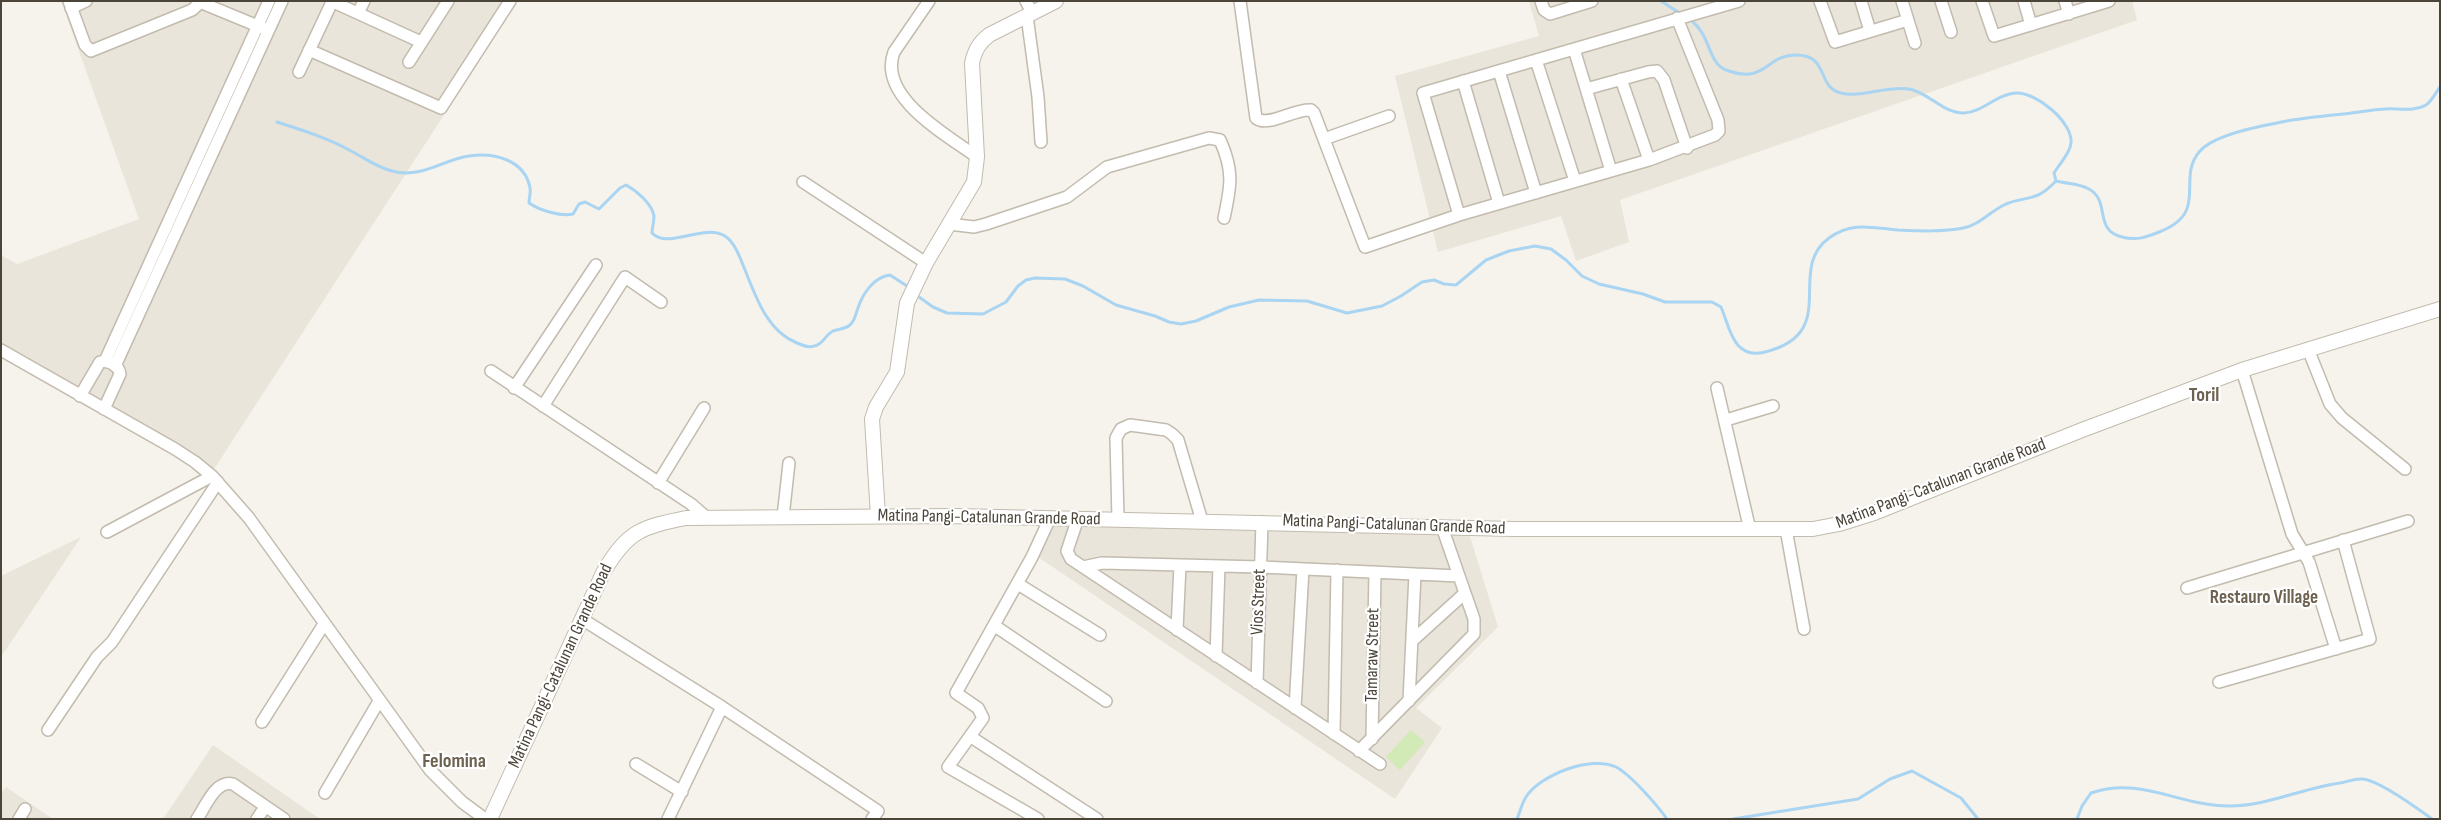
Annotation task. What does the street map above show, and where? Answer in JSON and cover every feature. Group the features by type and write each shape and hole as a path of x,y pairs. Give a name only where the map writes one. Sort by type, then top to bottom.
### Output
{"street":[{"path":"86,1 70,4 85,45 91,52 192,10 202,2 270,31"},
{"path":"110,363 268,1"},
{"path":"110,363 270,31 282,1"},
{"path":"299,72 331,1 421,42"},
{"path":"358,14 364,1"},
{"path":"409,62 448,1"},
{"path":"309,50 441,108 510,1"},
{"path":"930,1 894,52 890,72 900,93 910,106 977,157"},
{"path":"878,516 872,419 876,407 897,372 907,302 926,263 974,182 977,157 972,63 976,48 989,35 1028,10 1056,1"},
{"path":"1240,1 1256,118 1264,121 1304,110 1311,110 1365,247 1459,215 1687,148 1715,135 1720,126 1678,18"},
{"path":"1541,1 1544,10 1550,14 1592,1"},
{"path":"1459,215 1424,93 1739,1"},
{"path":"1820,1 1835,42 1908,20"},
{"path":"1861,1 1870,31"},
{"path":"1902,1 1915,43"},
{"path":"1941,1 1951,32"},
{"path":"1982,1 1994,36 2109,1"},
{"path":"2024,1 2031,25"},
{"path":"2065,1 2069,14"},
{"path":"1028,10 1041,142"},
{"path":"1574,49 1611,171"},
{"path":"1536,60 1575,181"},
{"path":"1499,71 1536,192"},
{"path":"1586,89 1652,71 1661,74 1687,148"},
{"path":"1622,79 1649,160"},
{"path":"1463,82 1499,204"},
{"path":"1324,139 1390,116"},
{"path":"949,224 974,227 1005,218 1066,197 1107,167 1209,138 1220,140 1226,154 1232,183 1224,218"},
{"path":"803,182 926,263"},
{"path":"514,388 596,265"},
{"path":"543,406 624,277 661,302"},
{"name":"Matina Pangi-Catalunan Grande Road","path":"490,819 604,571 626,540 638,531 657,524 686,518 878,516 1078,518 1442,527 1750,530 1825,527 1874,513 2082,430 2242,370 2440,309"},
{"path":"2308,349 2330,404 2342,418 2405,469"},
{"path":"1,350 176,449 215,479 249,518 434,776 462,802 485,819"},
{"path":"80,396 97,365 110,363"},
{"path":"104,409 120,374 110,363"},
{"path":"2242,370 2292,534 2309,562 2336,649"},
{"path":"491,371 691,504 706,518"},
{"path":"1717,388 1726,420 1750,530"},
{"path":"1726,420 1773,406"},
{"path":"658,483 704,408"},
{"path":"1118,519 1116,438 1121,429 1130,425 1166,430 1178,440 1202,521"},
{"path":"783,517 789,463"},
{"path":"107,532 215,479"},
{"path":"48,730 97,657 116,636 215,479"},
{"path":"1038,819 948,767 981,723 982,715 978,708 956,693 1018,584 1050,518"},
{"path":"1078,518 1067,551 1071,559 1380,764"},
{"path":"2187,588 2303,551 2408,521"},
{"name":"Vios Street","path":"1256,683 1262,522"},
{"path":"1360,751 1471,638 1475,629 1465,593 1442,527"},
{"path":"1786,529 1804,629"},
{"path":"2219,682 2370,638 2343,540"},
{"path":"1083,567 1102,563 1261,567 1459,576"},
{"path":"1177,630 1180,565"},
{"path":"1216,656 1219,566"},
{"path":"1295,708 1303,569"},
{"path":"1334,734 1337,570"},
{"name":"Tamaraw Street","path":"1372,739 1375,572"},
{"path":"1409,701 1415,574"},
{"path":"1018,584 1100,635"},
{"path":"1412,641 1465,593"},
{"path":"582,619 722,707 878,811 872,819"},
{"path":"262,722 324,624"},
{"path":"995,626 1106,701"},
{"path":"326,793 379,701"},
{"path":"668,819 722,707"},
{"path":"971,737 1097,819"},
{"path":"636,764 682,792"},
{"path":"197,819 216,790 224,783 233,784 284,819"},
{"path":"257,819 265,806"}],"shaded area":[{"path":"61,1 518,1 214,469 1,343 1,255 17,264 139,219"},
{"path":"1529,1 2132,1 2137,20 1620,200 1629,242 1576,261 1561,216 1438,252 1395,76 1539,36"},
{"path":"1055,524 1469,533 1498,627 1416,708 1442,728 1395,799 1038,557"},
{"path":"81,537 1,657 1,576"},
{"path":"213,745 320,819 163,819"},
{"path":"6,787 53,819 1,819 1,794"}],"green space":[{"path":"1411,730 1425,742 1400,770 1386,757"}],"waterway":[{"path":"1661,1 1681,14"},
{"path":"1693,22 1699,28 1712,56 1720,67 1739,74 1758,72 1778,59 1796,55 1807,56 1814,60 1819,65 1828,85 1833,90 1841,93 1856,94 1891,89 1909,89 1923,94 1943,107 1964,113 1977,110 2009,94 2016,93 2033,97 2060,118 2070,135 2069,151 2054,173 2056,181"},
{"path":"2056,181 2081,186 2096,194 2105,222 2113,233 2127,238 2146,237 2175,224 2184,215 2190,194 2190,173 2193,162 2200,151 2215,140 2247,129 2297,119 2379,109 2421,107 2432,99 2440,87"},
{"path":"277,122 333,142 381,167 403,173 422,171 469,156 488,155 498,157 515,165 527,178 530,188 529,203 556,214 573,214 579,204 585,202 599,209 620,188 626,185 639,194 653,211 652,233 659,237 667,239 707,232 725,236 734,245 757,299 769,321 786,337 805,346 816,346 833,331 850,325 866,291 874,282 884,276 890,275 907,286"},
{"path":"919,297 933,307 947,313 983,314 1006,302 1018,286 1026,280 1035,278 1065,279 1083,286 1116,305 1181,324 1196,321 1229,307 1259,300 1307,301 1347,313 1382,306 1422,282 1434,280 1444,284 1456,285 1486,260 1509,251 1535,246 1551,249 1566,260 1582,276 1599,284 1643,294 1665,302 1712,302 1721,307 1730,333 1739,347 1754,353 1765,352 1788,343 1801,331 1807,316 1811,267 1817,251 1829,238 1854,227 1923,231 1963,228 1975,224 2006,204 2043,193 2056,181"},
{"path":"1517,819 1526,797 1542,781 1567,769 1593,764 1606,764 1622,771 1643,791 1667,819"},
{"path":"1733,819 1858,799 1890,779 1912,771 1961,798 1978,819"},
{"path":"2077,819 2082,806 2091,793 2109,789 2127,788 2143,790 2193,802 2229,806 2257,803 2326,785 2360,779 2379,785 2432,819"}],"district":[{"name":"Toril","path":"2204,396"},
{"name":"Restauro Village","path":"2264,598"},
{"name":"Felomina","path":"454,762"}]}
